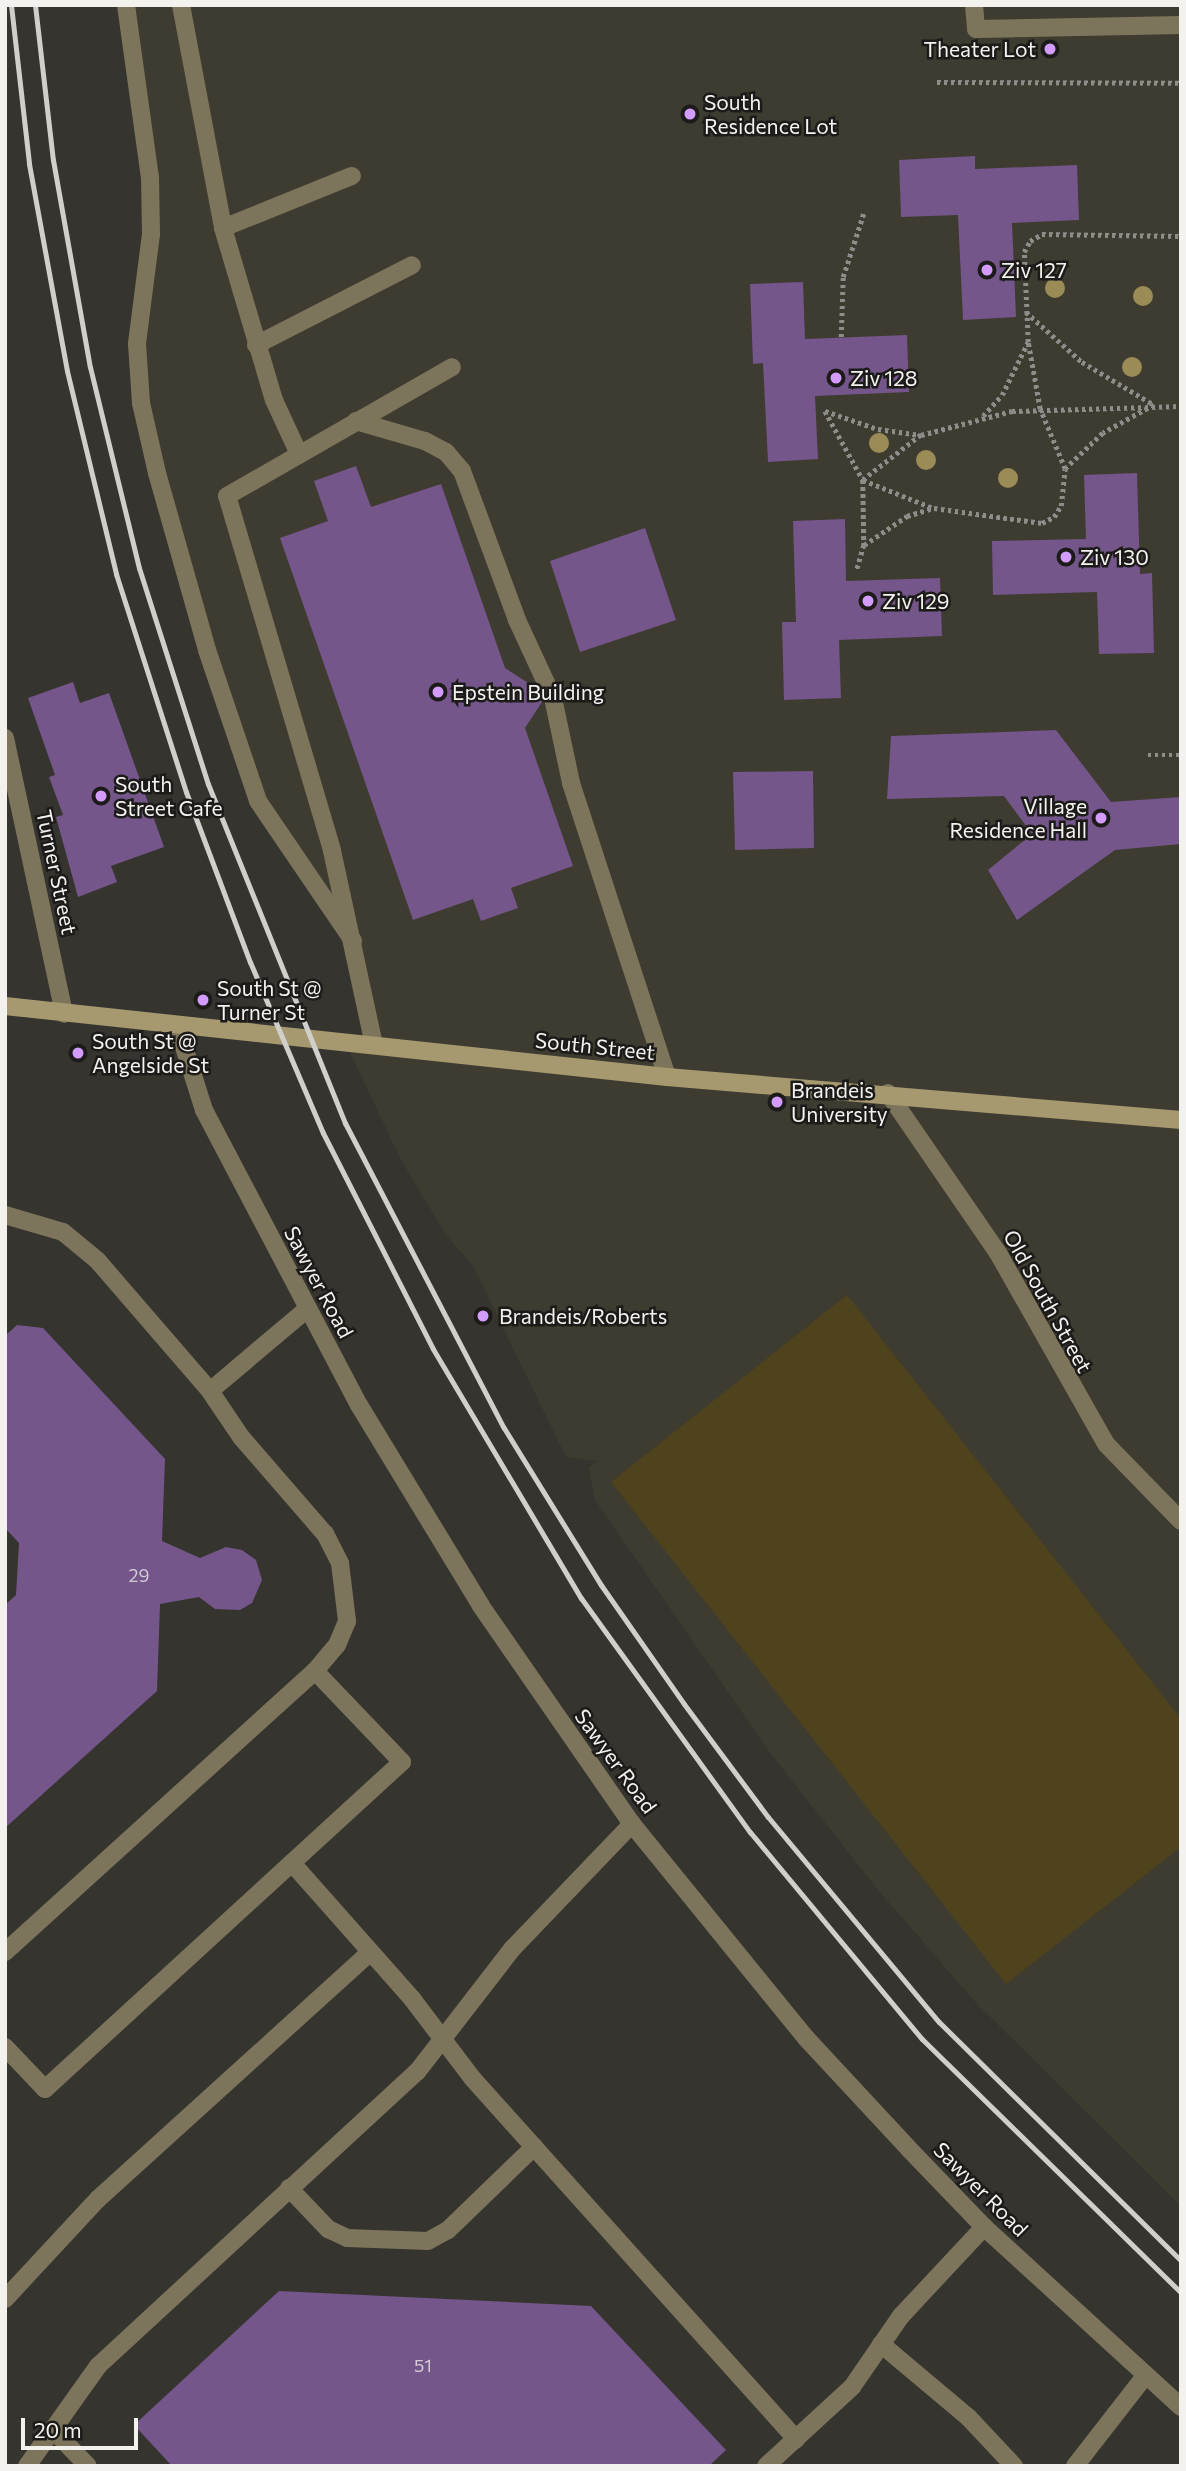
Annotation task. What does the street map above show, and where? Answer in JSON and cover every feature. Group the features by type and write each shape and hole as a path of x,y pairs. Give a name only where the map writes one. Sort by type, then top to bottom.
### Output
{"main road":[{"name":"South Street","path":"5,1006 667,1077 888,1093 1181,1120"}],"street":[{"path":"127,5 150,177 151,234 137,344 141,403 157,473 207,650 258,801 353,941"},
{"path":"181,5 223,228 256,345 299,454"},
{"path":"974,5 975,29 1181,25"},
{"path":"223,228 352,176"},
{"path":"256,345 412,265"},
{"path":"374,1045 353,941 304,751 226,496 452,367"},
{"path":"356,421 425,440 446,452 462,471 553,698 571,783 667,1077"},
{"name":"Turner Street","path":"5,738 64,1014"},
{"name":"Sawyer Road","path":"177,1025 204,1110 359,1405 481,1606 632,1824 806,2038 984,2227 1181,2407"},
{"name":"Old South Street","path":"888,1093 998,1253 1106,1444 1181,1521"},
{"path":"5,1214 64,1232 97,1259 210,1391 240,1437 325,1534 340,1563 347,1621 315,1671 6,1951"},
{"path":"210,1391 307,1309"},
{"path":"5,2047 45,2089 402,1762 315,1671"},
{"path":"27,2466 55,2432 98,2366 128,2334 416,2072 513,1948 632,1824"},
{"path":"292,1863 534,2147 796,2439"},
{"path":"5,2300 98,2199 370,1952"},
{"path":"289,2188 328,2229 348,2238 428,2241 448,2230 534,2147"},
{"path":"766,2466 852,2387 881,2344 984,2227"},
{"path":"881,2344 968,2417 1014,2466"},
{"path":"1075,2466 1145,2376"},
{"path":"55,2432 88,2466"}],"path":[{"path":"937,82 1181,83"},
{"path":"841,337 843,277 864,212"},
{"path":"863,480 934,508 1042,523 1061,506 1065,469 1040,409 1028,342 1024,253 1042,234 1181,236"},
{"path":"1026,312 1082,362 1154,405"},
{"path":"982,418 1002,395 1028,342"},
{"path":"1065,469 1103,433 1154,405"},
{"path":"863,480 921,435 982,418 1040,409 1181,406"},
{"path":"857,570 864,545 863,480 825,411 878,429 921,435"},
{"path":"864,545 907,516 934,508"},
{"path":"1148,755 1181,755"}],"shaded area":[{"name":"Brandeis University","path":"126,5 1181,5 1181,2206 977,2004 878,1890 771,1754 595,1500 589,1467 598,1461 566,1457 473,1266 446,1235 401,1160 345,1042 373,1045 353,941 258,801 141,403 151,234"},
{"path":"847,1295 1181,1719 1181,1847 1006,1984 611,1482"}],"building":[{"name":"Ziv 127","path":"975,156 975,169 1077,165 1079,220 1012,223 1016,317 963,320 958,215 901,217 899,160"},
{"name":"Ziv 128","path":"803,282 805,339 907,335 909,392 815,396 818,459 768,462 763,363 753,364 750,284"},
{"name":"Epstein Building","path":"356,466 371,507 441,484 505,668 536,688 542,702 525,728 573,866 511,888 518,908 481,921 473,899 413,920 280,538 328,521 314,481"},
{"name":"Ziv 130","path":"1137,473 1140,574 1152,573 1154,653 1099,654 1097,592 993,595 992,541 1086,539 1084,475"},
{"name":"Ziv 129","path":"845,519 846,581 940,578 942,636 839,640 841,698 784,700 782,622 796,622 793,521"},
{"path":"645,528 676,620 580,652 550,561"},
{"name":"South Street Cafe","path":"73,682 80,703 109,693 164,847 111,866 117,882 78,897 56,817 63,815 49,777 55,775 28,698"},
{"name":"Village Residence Hall","path":"1056,730 1111,802 1181,797 1181,844 1115,850 1017,920 988,870 1032,834 1004,796 887,799 891,736"},
{"path":"813,771 814,848 735,850 733,772"},
{"path":"17,1325 43,1328 165,1459 162,1541 200,1558 226,1547 242,1550 256,1560 262,1580 252,1603 240,1610 215,1609 199,1597 160,1604 157,1691 5,1828 5,1605 16,1595 19,1543 5,1528 5,1336"},
{"path":"279,2291 591,2306 726,2450 709,2466 172,2466 134,2425"}],"railway":[{"path":"11,5 29,164 67,371 116,574 186,792 250,962 323,1133 433,1349 581,1598 750,1832 922,2039 1181,2293"},
{"path":"35,5 53,160 90,367 139,568 208,784 345,1123 504,1428 601,1585 684,1704 768,1817 939,2022 1181,2261"}],"place":[{"name":"Theater Lot","path":"1050,49"},
{"name":"South Residence Lot","path":"690,114"},
{"name":"Ziv 127","path":"987,270"},
{"name":"Ziv 128","path":"836,378"},
{"name":"Ziv 130","path":"1066,557"},
{"name":"Ziv 129","path":"868,601"},
{"name":"Epstein Building","path":"438,692"},
{"name":"South Street Cafe","path":"101,796"},
{"name":"Village Residence Hall","path":"1101,818"},
{"name":"South St @ Turner St","path":"203,1000"},
{"name":"South St @ Angelside St","path":"78,1053"},
{"name":"Brandeis University","path":"777,1102"},
{"name":"Brandeis/Roberts","path":"483,1316"}]}
